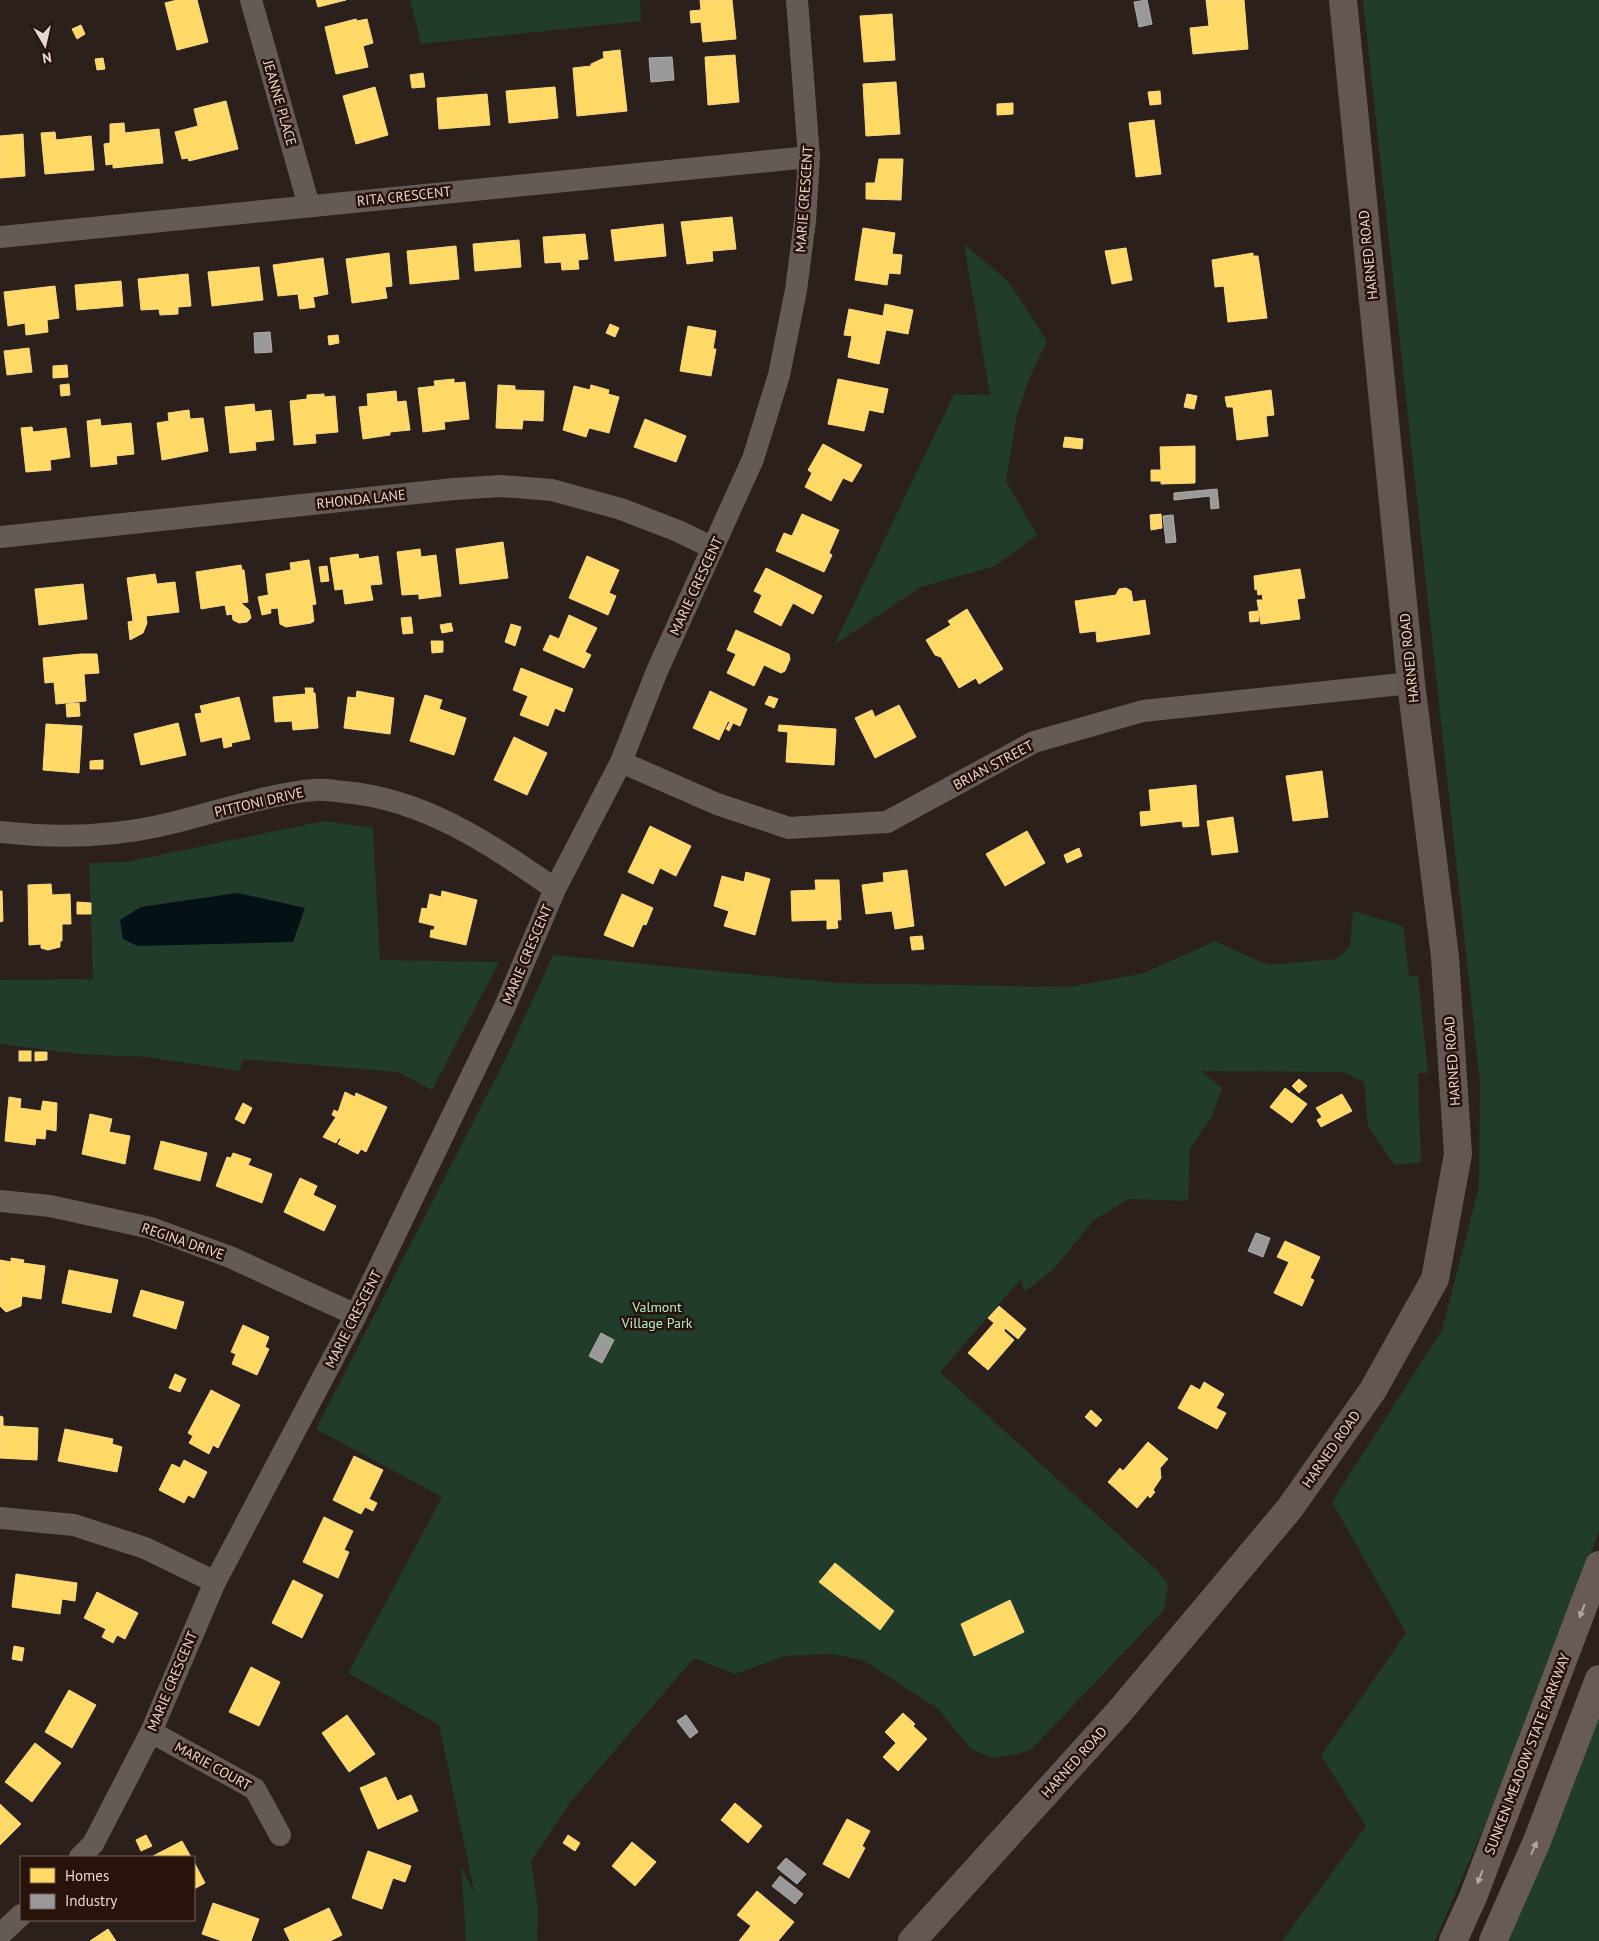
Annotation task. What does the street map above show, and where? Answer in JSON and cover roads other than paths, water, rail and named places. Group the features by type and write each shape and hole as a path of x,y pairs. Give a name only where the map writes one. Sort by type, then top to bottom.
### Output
{"highway":[{"name":"SUNKEN MEADOW STATE PARKWAY","path":"1453,1941 1473,1897 1599,1565"},
{"path":"1493,1941 1537,1840 1599,1679"}],"main road":[{"name":"HARNED ROAD","path":"912,1941 1120,1711 1290,1508 1373,1390 1435,1279 1458,1154 1445,957 1411,683 1343,0"}],"street":[{"name":"JEANNE PLACE","path":"251,0 309,206"},
{"name":"MARIE CRESCENT","path":"81,1856 93,1844 151,1732 215,1582 356,1315 504,1008 555,888 620,762 657,671 753,459 779,375 796,290 809,157 797,0"},
{"name":"RITA CRESCENT","path":"0,237 809,157"},
{"name":"RHONDA LANE","path":"0,537 454,489 501,486 552,490 621,509 678,531 713,548"},
{"name":"BRIAN STREET","path":"620,762 717,804 789,828 888,822 1034,742 1143,711 1411,683"},
{"name":"PITTONI DRIVE","path":"0,832 115,834 159,826 270,797 316,790 358,793 401,802 487,842 555,888"},
{"name":"REGINA DRIVE","path":"0,1200 50,1206 151,1228 230,1257 356,1315"},
{"path":"0,1518 74,1525 145,1548 215,1582"},
{"name":"MARIE COURT","path":"151,1732 255,1789 280,1835"},
{"path":"0,1935 20,1916"}],"park label":[{"name":"Valmont Village Park","path":"657,1315"}]}
